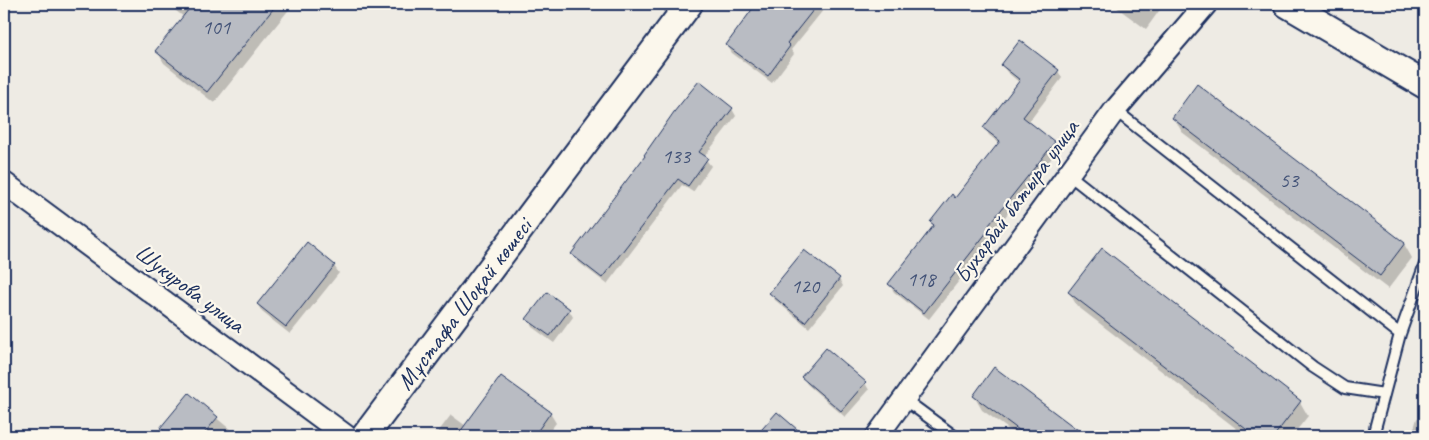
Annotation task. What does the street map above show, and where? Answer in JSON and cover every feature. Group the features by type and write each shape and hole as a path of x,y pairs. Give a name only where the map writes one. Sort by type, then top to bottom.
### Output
{"street":[{"name":"Мұстафа Шоқай көшесі","path":"365,436 689,4"},
{"name":"Бухарбай батыра улица","path":"877,436 1115,110 1206,4"},
{"path":"1287,4 1425,85"},
{"name":"Шукурова улица","path":"4,183 346,436"}],"lane":[{"path":"1115,110 1400,334"},
{"path":"1068,174 1313,367 1345,388 1384,394"},
{"path":"1372,436 1400,334 1425,264"},
{"path":"904,399 954,436"}],"building":[{"path":"193,4 277,4 207,92 155,51"},
{"path":"756,4 818,4 787,43 790,46 768,76 726,45"},
{"path":"1020,40 1059,70 1023,117 1055,142 989,225 991,227 924,313 888,284 934,225 930,222 952,194 955,198 1000,141 983,128 1020,80 1001,65"},
{"path":"699,81 733,108 699,152 708,158 688,186 678,179 602,278 571,254 645,156 674,112"},
{"path":"1197,84 1405,243 1380,276 1172,118"},
{"path":"307,242 335,265 286,327 257,304"},
{"path":"1102,248 1301,401 1274,436 1255,436 1068,292"},
{"path":"804,250 840,278 805,322 769,293"},
{"path":"547,292 570,309 550,336 526,319"},
{"path":"826,348 866,382 841,411 801,377"},
{"path":"994,367 1086,436 1027,436 973,396"},
{"path":"501,376 551,412 534,436 457,436"},
{"path":"189,393 218,417 202,436 171,436 160,428"},
{"path":"777,412 805,436 756,436"}]}
